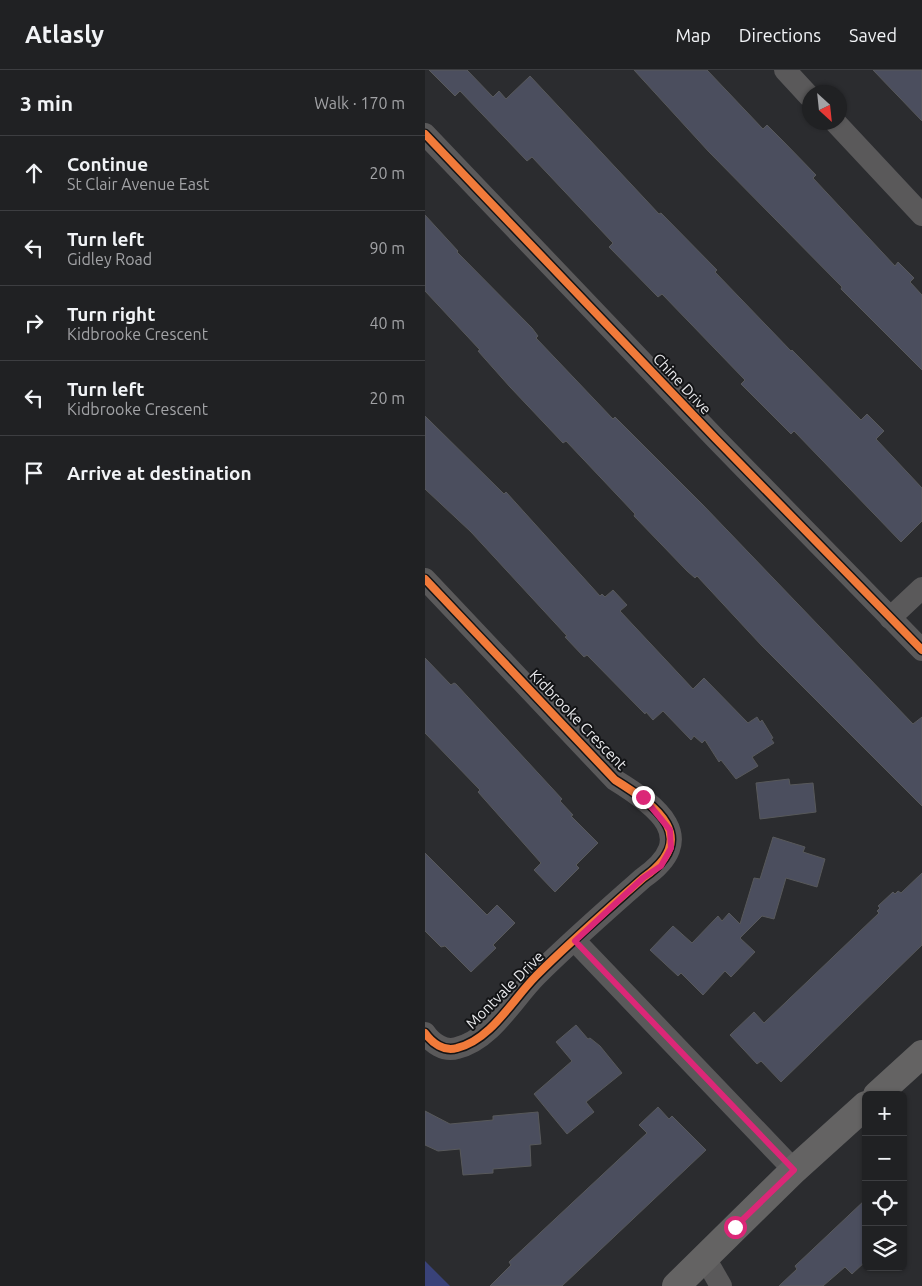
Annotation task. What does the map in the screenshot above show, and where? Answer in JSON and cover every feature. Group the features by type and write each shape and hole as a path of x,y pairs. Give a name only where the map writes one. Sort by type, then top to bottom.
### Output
{"main road":[{"path":"881,1091 922,1054"},
{"path":"676,1286 794,1170 862,1109"}],"street":[{"path":"785,70 802,88"},
{"path":"842,130 922,215"},
{"name":"Chine Drive","path":"425,134 716,439 922,650"},
{"name":"Kidbrooke Crescent","path":"425,579 615,780 643,797 670,830 671,848 661,866 643,878 575,941"},
{"path":"891,618 922,588"},
{"path":"575,941 794,1170"},
{"name":"Montvale Drive","path":"425,1033 438,1046 449,1048 457,1048 476,1039 502,1015 537,975 575,941"},
{"path":"705,1258 721,1286"}],"shaded area":[{"path":"425,1261 450,1286 425,1286"}],"building":[{"path":"429,70 467,70 493,97 499,91 506,99 530,76 659,214 661,213 717,270 715,272 791,351 861,420 867,414 884,431 876,439 922,488 922,521 901,542 794,431 791,434 741,384 745,380 662,294 658,297 609,247 613,243 532,157 527,161 460,91 455,96"},
{"path":"634,70 707,70 763,129 767,125 816,175 813,178 895,266 898,262 914,278 910,282 922,295 922,370 709,152"},
{"path":"873,70 922,70 922,121"},
{"path":"425,215 457,252 532,328 538,336 536,338 613,419 615,417 703,505 913,724 922,717 922,806 762,646 697,576 695,578 687,571 566,441 563,443 510,387 478,351 480,350 425,291"},
{"path":"425,416 504,494 506,492 600,596 602,594 605,597 613,590 627,605 620,611 693,689 704,678 748,723 757,717 760,722 762,720 774,743 752,757 758,766 736,779 721,760 719,762 705,740 702,743 694,736 691,740 663,711 653,720 587,655 584,657 471,532 425,489"},
{"path":"425,658 451,685 456,684 562,799 560,801 573,815 571,816 598,843 576,865 579,868 555,892 534,870 541,863 478,792 480,790 425,733"},
{"path":"789,779 790,785 813,783 816,812 760,819 756,783"},
{"path":"773,837 805,847 803,852 825,859 817,887 786,878 774,919 762,916 740,938 755,952 731,977 725,971 703,995 681,973 678,976 650,950 673,926 692,943 718,916 722,921 729,913 740,924 754,878 760,879"},
{"path":"425,853 487,915 497,905 515,923 493,945 496,948 471,972 445,946 441,947 425,931"},
{"path":"922,873 922,945 781,1082 761,1061 757,1064 730,1035 754,1012 764,1023 879,913 877,911 880,908 878,906 893,892 895,894 898,891 901,893"},
{"path":"576,1025 588,1039 590,1038 600,1046 622,1073 586,1102 594,1112 567,1134 534,1094 572,1061 556,1042"},
{"path":"658,1107 669,1119 672,1116 706,1150 562,1286 490,1286 511,1265 509,1262 647,1133 639,1125"},
{"path":"425,1111 450,1124 493,1120 493,1116 538,1112 541,1144 530,1145 531,1166 493,1169 493,1173 463,1175 460,1149 438,1151 425,1145"},
{"path":"862,1203 862,1265 852,1274 845,1267 823,1286 779,1286 797,1269 795,1266"}],"cycle path":[{"path":"425,134 716,439 922,650"},
{"path":"425,579 615,780 631,790 658,812 667,824 671,836 669,849 660,863 549,963 527,985 501,1018 480,1037 469,1044 447,1049 435,1043 425,1033"}],"route":[{"path":"643,797 670,830 671,848 661,866 643,878 575,941 794,1170 735,1227"}]}
